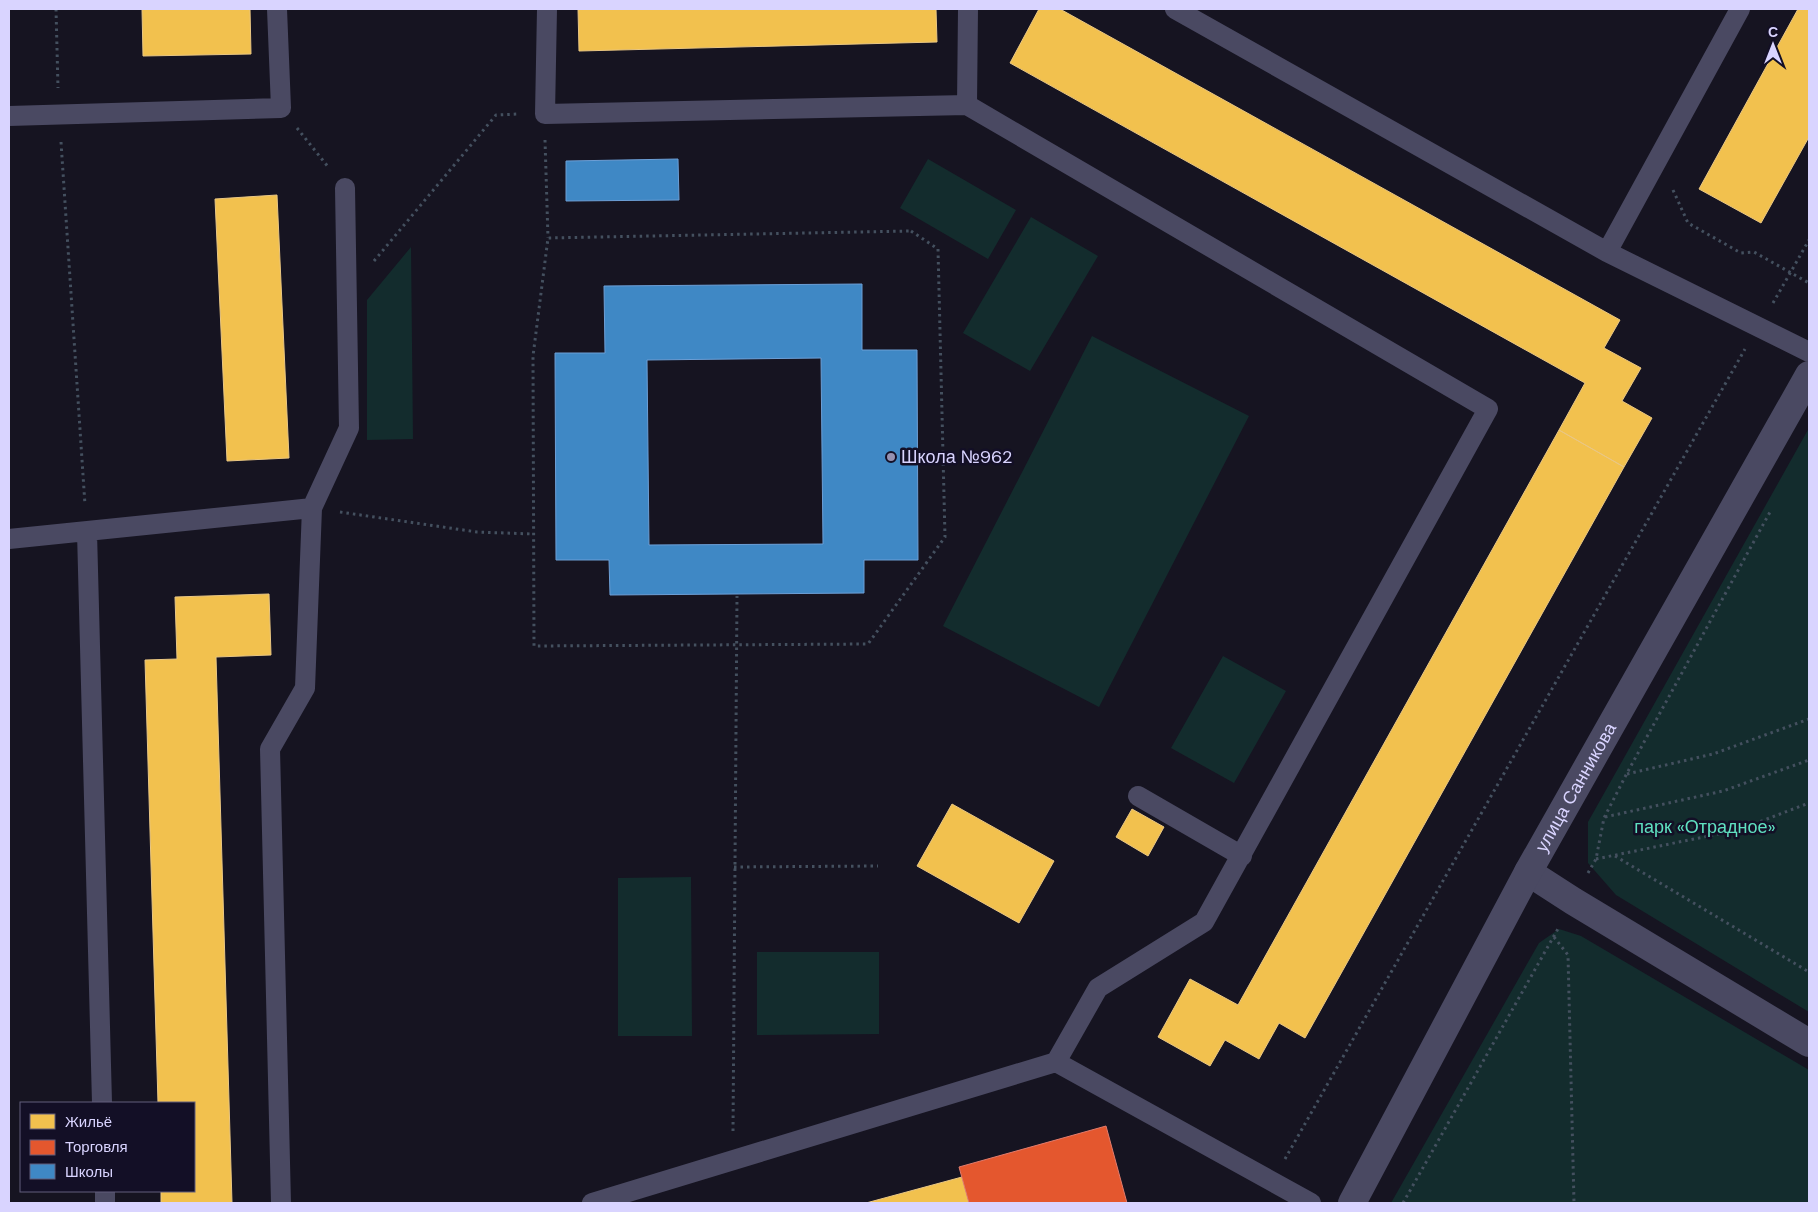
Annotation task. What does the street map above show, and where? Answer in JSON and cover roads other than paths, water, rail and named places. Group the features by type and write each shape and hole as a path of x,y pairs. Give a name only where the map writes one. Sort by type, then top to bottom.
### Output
{"street":[{"name":"улица Санникова","path":"1352,1203 1528,872 1809,375"},
{"path":"1528,872 1573,902 1809,1043"}],"lane":[{"path":"9,116 59,113 281,108 277,9"},
{"path":"547,9 545,114 967,105 1488,409 1204,922 1098,988 1056,1062 733,1162 592,1203"},
{"path":"967,105 968,9"},
{"path":"1175,9 1607,252 1809,352"},
{"path":"1607,252 1740,9"},
{"path":"281,1203 270,749 305,688 312,508 349,428 345,188"},
{"path":"9,539 312,508"},
{"path":"87,532 102,1102"},
{"path":"1138,796 1242,856"},
{"path":"1056,1062 1272,1181 1298,1200"}],"place":[{"name":"Школа №962","path":"891,457"}],"park label":[{"name":"парк «Отрадное»","path":"1705,827"}]}
